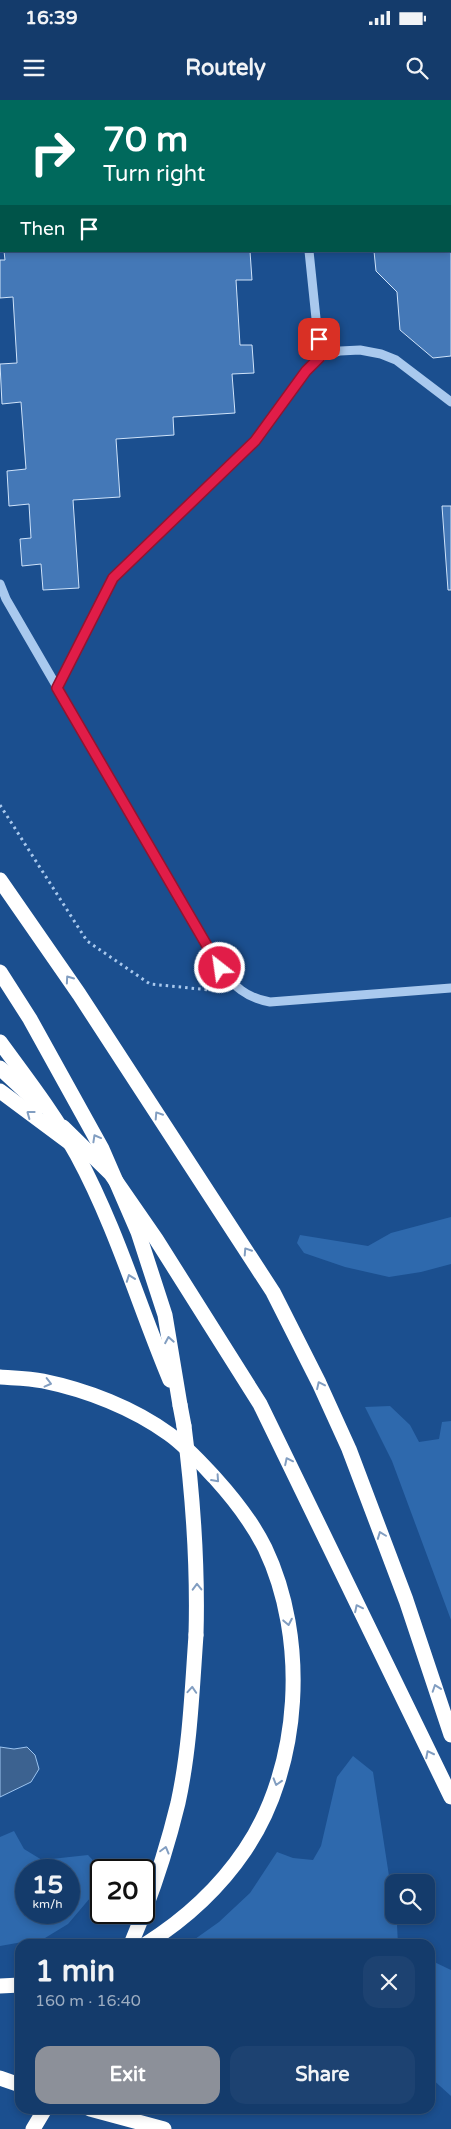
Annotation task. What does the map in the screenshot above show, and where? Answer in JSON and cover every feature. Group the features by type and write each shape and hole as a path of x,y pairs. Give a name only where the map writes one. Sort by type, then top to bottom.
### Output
{"highway":[{"path":"0,880 84,1002 273,1292 319,1383 349,1449 406,1600 451,1735"},
{"path":"0,972 30,1019 102,1149 138,1232 165,1315 190,1470 197,1587 190,1726 178,1802 155,1884"},
{"path":"0,1042 40,1096 77,1156 117,1240 149,1330 180,1405"},
{"path":"0,1068 21,1085 111,1174 220,1337 260,1404 451,1798"},
{"path":"0,1091 111,1174"},
{"path":"0,1377 43,1381 89,1394 137,1414 170,1435 203,1465 239,1505 265,1548 281,1590 291,1638 294,1690 289,1743 272,1798 246,1849 207,1896 167,1931 154,1939"},
{"path":"133,1939 139,1924"},
{"path":"0,1986 15,1985"},
{"path":"0,2078 15,2083"},
{"path":"33,2129 42,2114"},
{"path":"108,2114 164,2129"}],"street":[{"path":"309,252 320,357"},
{"path":"57,688 113,578 255,441 306,371 320,357 340,351 360,350 381,354 396,360 451,402"},
{"path":"0,584 6,599 220,968 243,994 257,1000 270,1002 451,988"}],"path":[{"path":"0,805 87,941 150,984 243,994"}],"shaded area":[{"path":"451,1217 451,1264 421,1272 389,1277 345,1267 304,1253 297,1243 300,1235 368,1246 391,1233"},
{"path":"390,1406 410,1425 419,1442 439,1439 442,1422 451,1421 451,1620 392,1461 365,1407"},
{"path":"0,1747 14,1749 27,1747 35,1755 39,1769 31,1782 0,1797"},
{"path":"353,1756 373,1772 389,1874 385,1874 385,1924 397,1924 398,1939 195,1939 219,1922 250,1893 277,1852 293,1858 313,1860 321,1846 337,1777"},
{"path":"14,1831 24,1849 40,1859 15,1859 15,1924 68,1924 45,1938 15,1939 15,1943 0,1946 0,1837"},
{"path":"88,1855 92,1859 90,1859 90,1898 80,1910 80,1859 51,1859"},
{"path":"435,1962 451,1970 451,2096 435,2082"}],"building":[{"path":"4,252 250,252 252,280 236,280 240,345 252,345 254,373 232,374 235,413 173,417 174,435 116,439 120,497 73,500 79,588 43,590 41,564 22,566 20,539 31,538 29,504 9,506 7,471 26,469 21,402 2,404 0,364 17,363 13,297 0,298 0,260 5,260"},
{"path":"374,252 451,252 451,356 433,358 400,330 397,292 376,271"},
{"path":"442,506 451,506 451,590 448,590"}],"route":[{"path":"220,968 57,688 113,578 255,441 306,371 320,357 319,339"}]}
